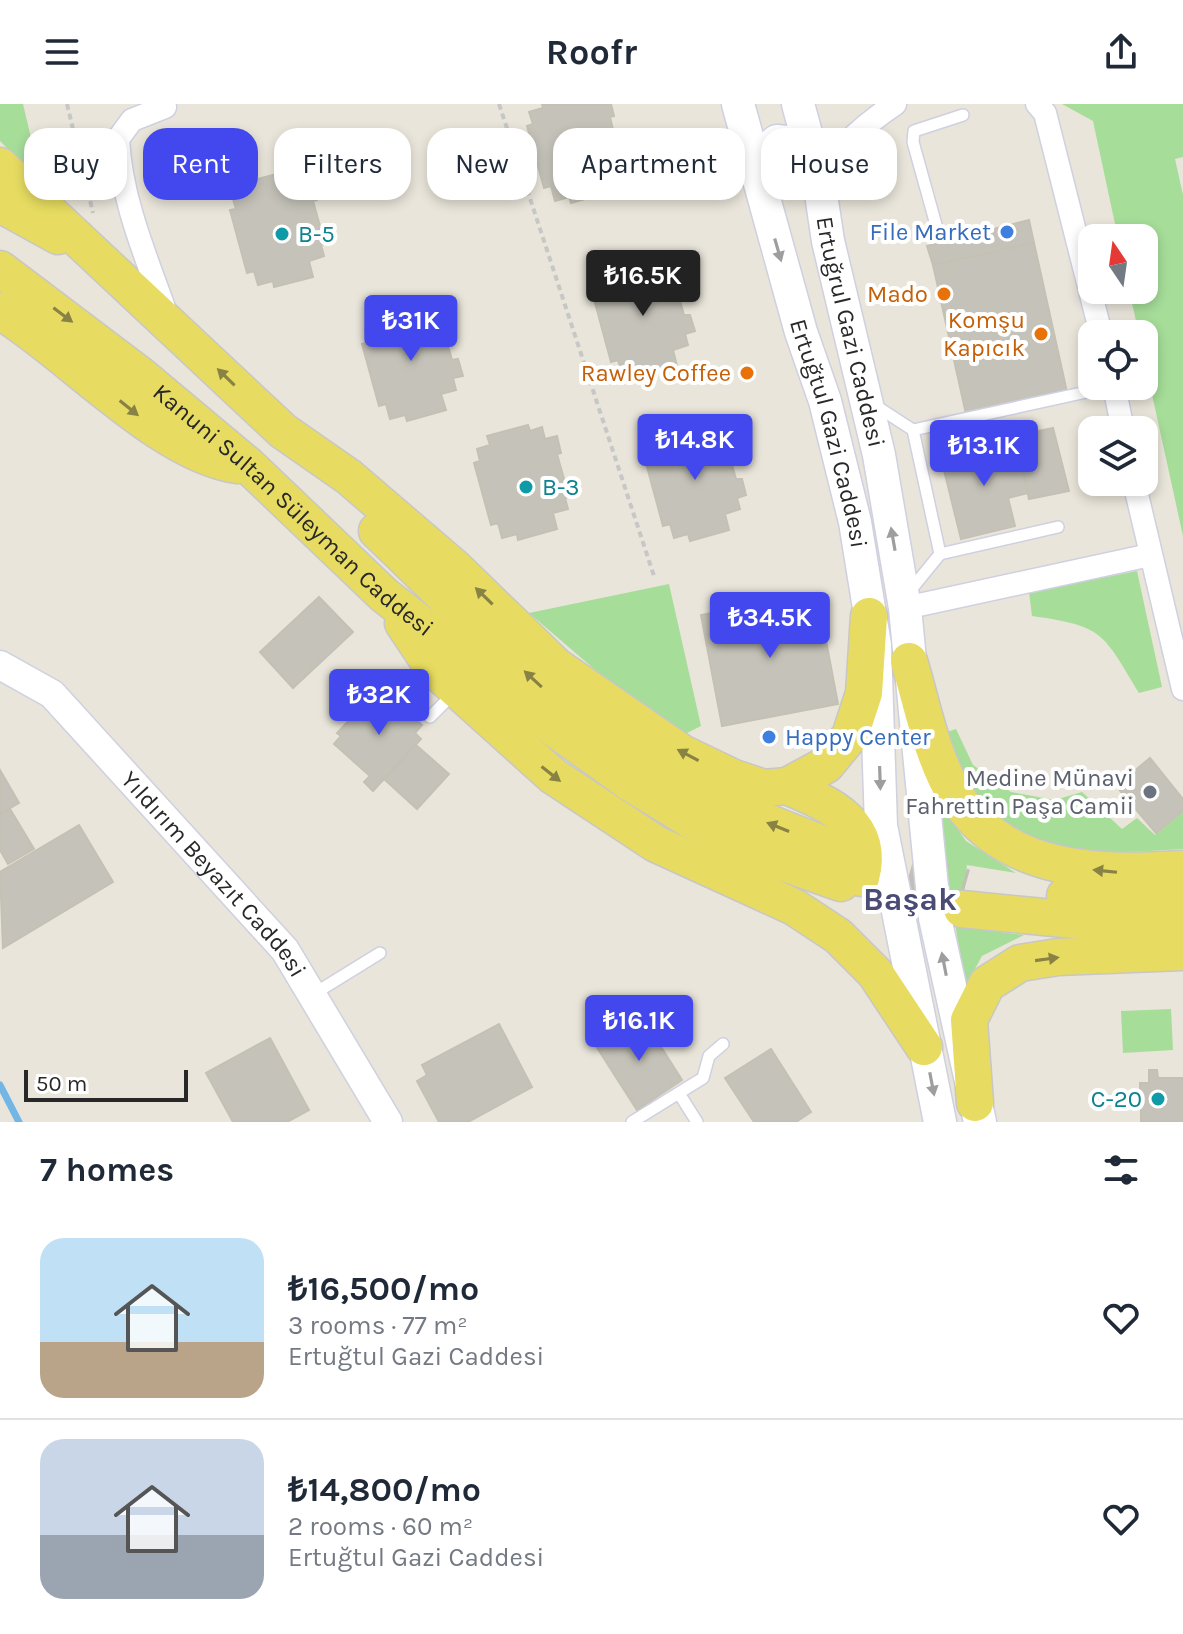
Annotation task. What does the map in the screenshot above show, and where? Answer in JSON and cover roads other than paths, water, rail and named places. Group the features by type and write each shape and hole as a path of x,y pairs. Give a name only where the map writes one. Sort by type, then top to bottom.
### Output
{"main road":[{"name":"Ertuğtul Gazi Caddesi","path":"738,104 825,401 855,522 875,645 881,826 940,1122"},
{"name":"Ertuğrul Gazi Caddesi","path":"798,104 805,128"},
{"path":"757,175 761,164"},
{"path":"0,166 95,238 169,321 283,431 349,477 455,568 556,666 682,753 764,788 787,786 826,765 850,736 864,693 869,616"},
{"name":"Ertuğrul Gazi Caddesi","path":"822,200 828,241 865,398 904,603 935,918 977,1113"},
{"path":"0,204 95,238"},
{"name":"Kanuni Sultan Süleyman Caddesi","path":"0,269 139,374 249,466 384,595 632,784 689,819 764,856 846,869 749,815 645,763 551,696 367,521 283,431"},
{"path":"0,311 39,335 165,436 210,461 249,466"},
{"path":"384,595 433,668 553,776 656,844 794,907 838,936 875,973 924,1047"},
{"path":"909,661 938,757 954,792 977,823 1017,853 1057,866 1123,872 1183,869"},
{"path":"787,786 845,815 861,837 864,853 858,892 849,906 822,912 794,907"},
{"path":"1183,897 963,898 1105,923 1183,924"},
{"path":"977,1113 969,1020 987,984 1020,963 1058,957 1183,952"}],"street":[{"path":"864,128 895,104"},
{"path":"1037,104 1045,113 1097,320"},
{"path":"165,107 132,120 118,139 119,168 169,321"},
{"path":"1137,496 1183,689"},
{"path":"904,603 1150,555"},
{"name":"Yıldırım Beyazıt Caddesi","path":"0,665 52,694 285,950 388,1122"}],"lane":[{"path":"938,232 913,142 914,131 963,115"},
{"path":"913,430 1078,394"},
{"path":"865,398 913,430 940,554"},
{"path":"904,603 940,554 1058,527"},
{"path":"430,717 457,690"},
{"path":"312,995 380,953"},
{"path":"634,1122 703,1078 709,1056 723,1044"},
{"path":"680,1095 697,1122"}],"waterway":[{"path":"0,1085 19,1122"}],"tunnel":[{"path":"858,857 965,887"}],"place":[{"name":"File Market","path":"1007,232"},
{"name":"B-5","path":"282,234"},
{"name":"Mado","path":"944,294"},
{"name":"Komşu Kapıcık","path":"1041,334"},
{"name":"Rawley Coffee","path":"747,373"},
{"name":"B-3","path":"526,487"},
{"name":"Happy Center","path":"769,737"},
{"name":"Medine Münavi Fahrettin Paşa Camii","path":"1150,792"},
{"name":"C-20","path":"1158,1099"}],"district":[{"name":"Başak","path":"910,899"}]}
